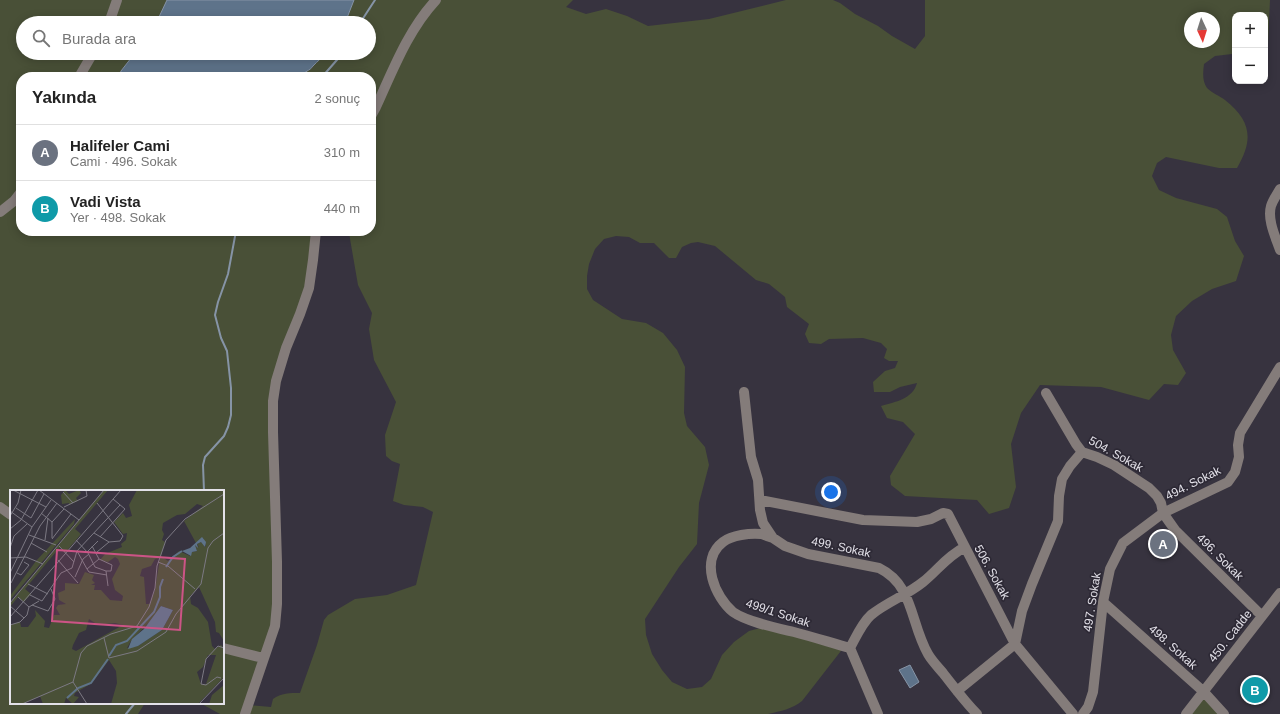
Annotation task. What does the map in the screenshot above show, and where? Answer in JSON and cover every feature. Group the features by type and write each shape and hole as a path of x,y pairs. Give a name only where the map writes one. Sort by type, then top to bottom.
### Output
{"street":[{"path":"111,16 117,0"},
{"path":"376,108 404,48 418,23 436,0"},
{"path":"82,72 89,60"},
{"path":"1280,189 1271,207 1270,217 1280,250"},
{"path":"0,212 16,198"},
{"path":"245,714 275,626 277,604 272,432 273,401 276,381 286,348 309,288 314,260 316,236"},
{"name":"494. Sokak","path":"1163,513 1228,482 1235,472 1239,457 1238,445 1240,433 1280,367"},
{"name":"499. Sokak","path":"744,392 751,457 758,480 763,523 773,538 785,546 808,554 879,568 889,573 906,594 916,627 928,654 977,714"},
{"name":"504. Sokak","path":"1046,393 1082,452 1114,465 1149,488 1157,496 1163,513"},
{"path":"957,691 1015,644 1022,611 1058,521 1059,496 1062,479 1070,466 1082,452"},
{"path":"760,500 863,520 916,522 931,519 943,513 948,514 965,547"},
{"path":"0,507 10,514"},
{"name":"497. Sokak","path":"1083,714 1088,706 1093,692 1103,602 1110,569 1123,543 1163,513"},
{"name":"496. Sokak","path":"1163,513 1175,530 1262,616"},
{"name":"499/1 Sokak","path":"773,538 762,534 750,535 732,538 722,543 711,562 713,582 721,599 734,612 751,620 850,648"},
{"name":"506. Sokak","path":"850,648 871,615 923,582 941,563 958,550 965,547 1015,644 1073,714"},
{"name":"450. Cadde","path":"1186,714 1280,593"},
{"name":"498. Sokak","path":"1103,602 1204,692 1224,714"},
{"path":"224,648 263,658"},
{"path":"850,648 878,714"}],"green space":[{"path":"0,0 167,0 159,16 16,16 16,60 130,60 121,72 16,72 16,236 315,236 313,260 276,381 277,604 248,705 271,707 273,699 276,697 286,694 300,693 324,620 328,615 355,599 387,595 416,585 433,512 423,507 404,505 393,501 400,464 392,461 386,456 385,435 396,402 374,360 369,329 372,313 358,285 350,236 376,236 376,72 306,72 313,67 318,60 376,60 376,16 348,16 354,0 573,0 566,7 586,14 606,9 627,16 648,26 709,19 786,0 833,0 915,49 925,36 925,0 1270,0 1268,45 1268,12 1232,12 1232,54 1215,56 1204,64 1203,73 1207,88 1234,108 1245,123 1248,139 1246,148 1237,168 1219,168 1166,157 1157,163 1152,176 1159,190 1176,198 1217,209 1227,217 1235,241 1244,256 1236,281 1212,289 1192,301 1176,316 1171,335 1173,350 1186,373 1178,385 1164,384 1149,400 1101,387 1040,385 1021,413 1011,444 1016,487 1009,508 989,514 977,500 905,496 891,485 890,476 915,434 903,422 887,418 881,406 908,396 912,393 917,383 900,387 890,392 874,392 873,382 885,371 895,368 898,361 889,361 884,358 887,349 881,343 863,338 829,339 821,344 809,343 805,334 809,324 787,307 785,297 769,284 756,280 715,246 698,242 691,243 682,247 676,258 669,258 654,243 640,243 629,237 616,236 604,239 595,249 589,264 587,289 593,300 622,319 646,323 663,333 677,350 685,367 684,413 687,426 705,447 709,465 699,503 697,544 679,567 645,619 646,635 652,654 672,682 687,689 702,687 711,679 722,655 734,642 749,631 768,626 844,647 802,701 794,706 768,714 220,714 202,704 224,704 224,490 10,490 10,704 144,704 138,714 0,714"},
{"path":"1204,692 1224,714 1186,714"}],"water":[{"path":"167,0 354,0 348,16 159,16"},
{"path":"130,60 319,60 306,72 121,71"},
{"path":"910,665 919,682 910,688 899,670"}],"waterway":[{"path":"365,16 375,0"},
{"path":"326,72 337,60"},
{"path":"204,490 203,465 205,457 224,436 231,415 231,388 227,351 221,338 215,315 228,274 235,236"},
{"path":"126,714 134,704"}],"place":[{"name":"Halifeler Cami","path":"1163,544"},
{"name":"Vadi Vista","path":"1255,690"}]}
